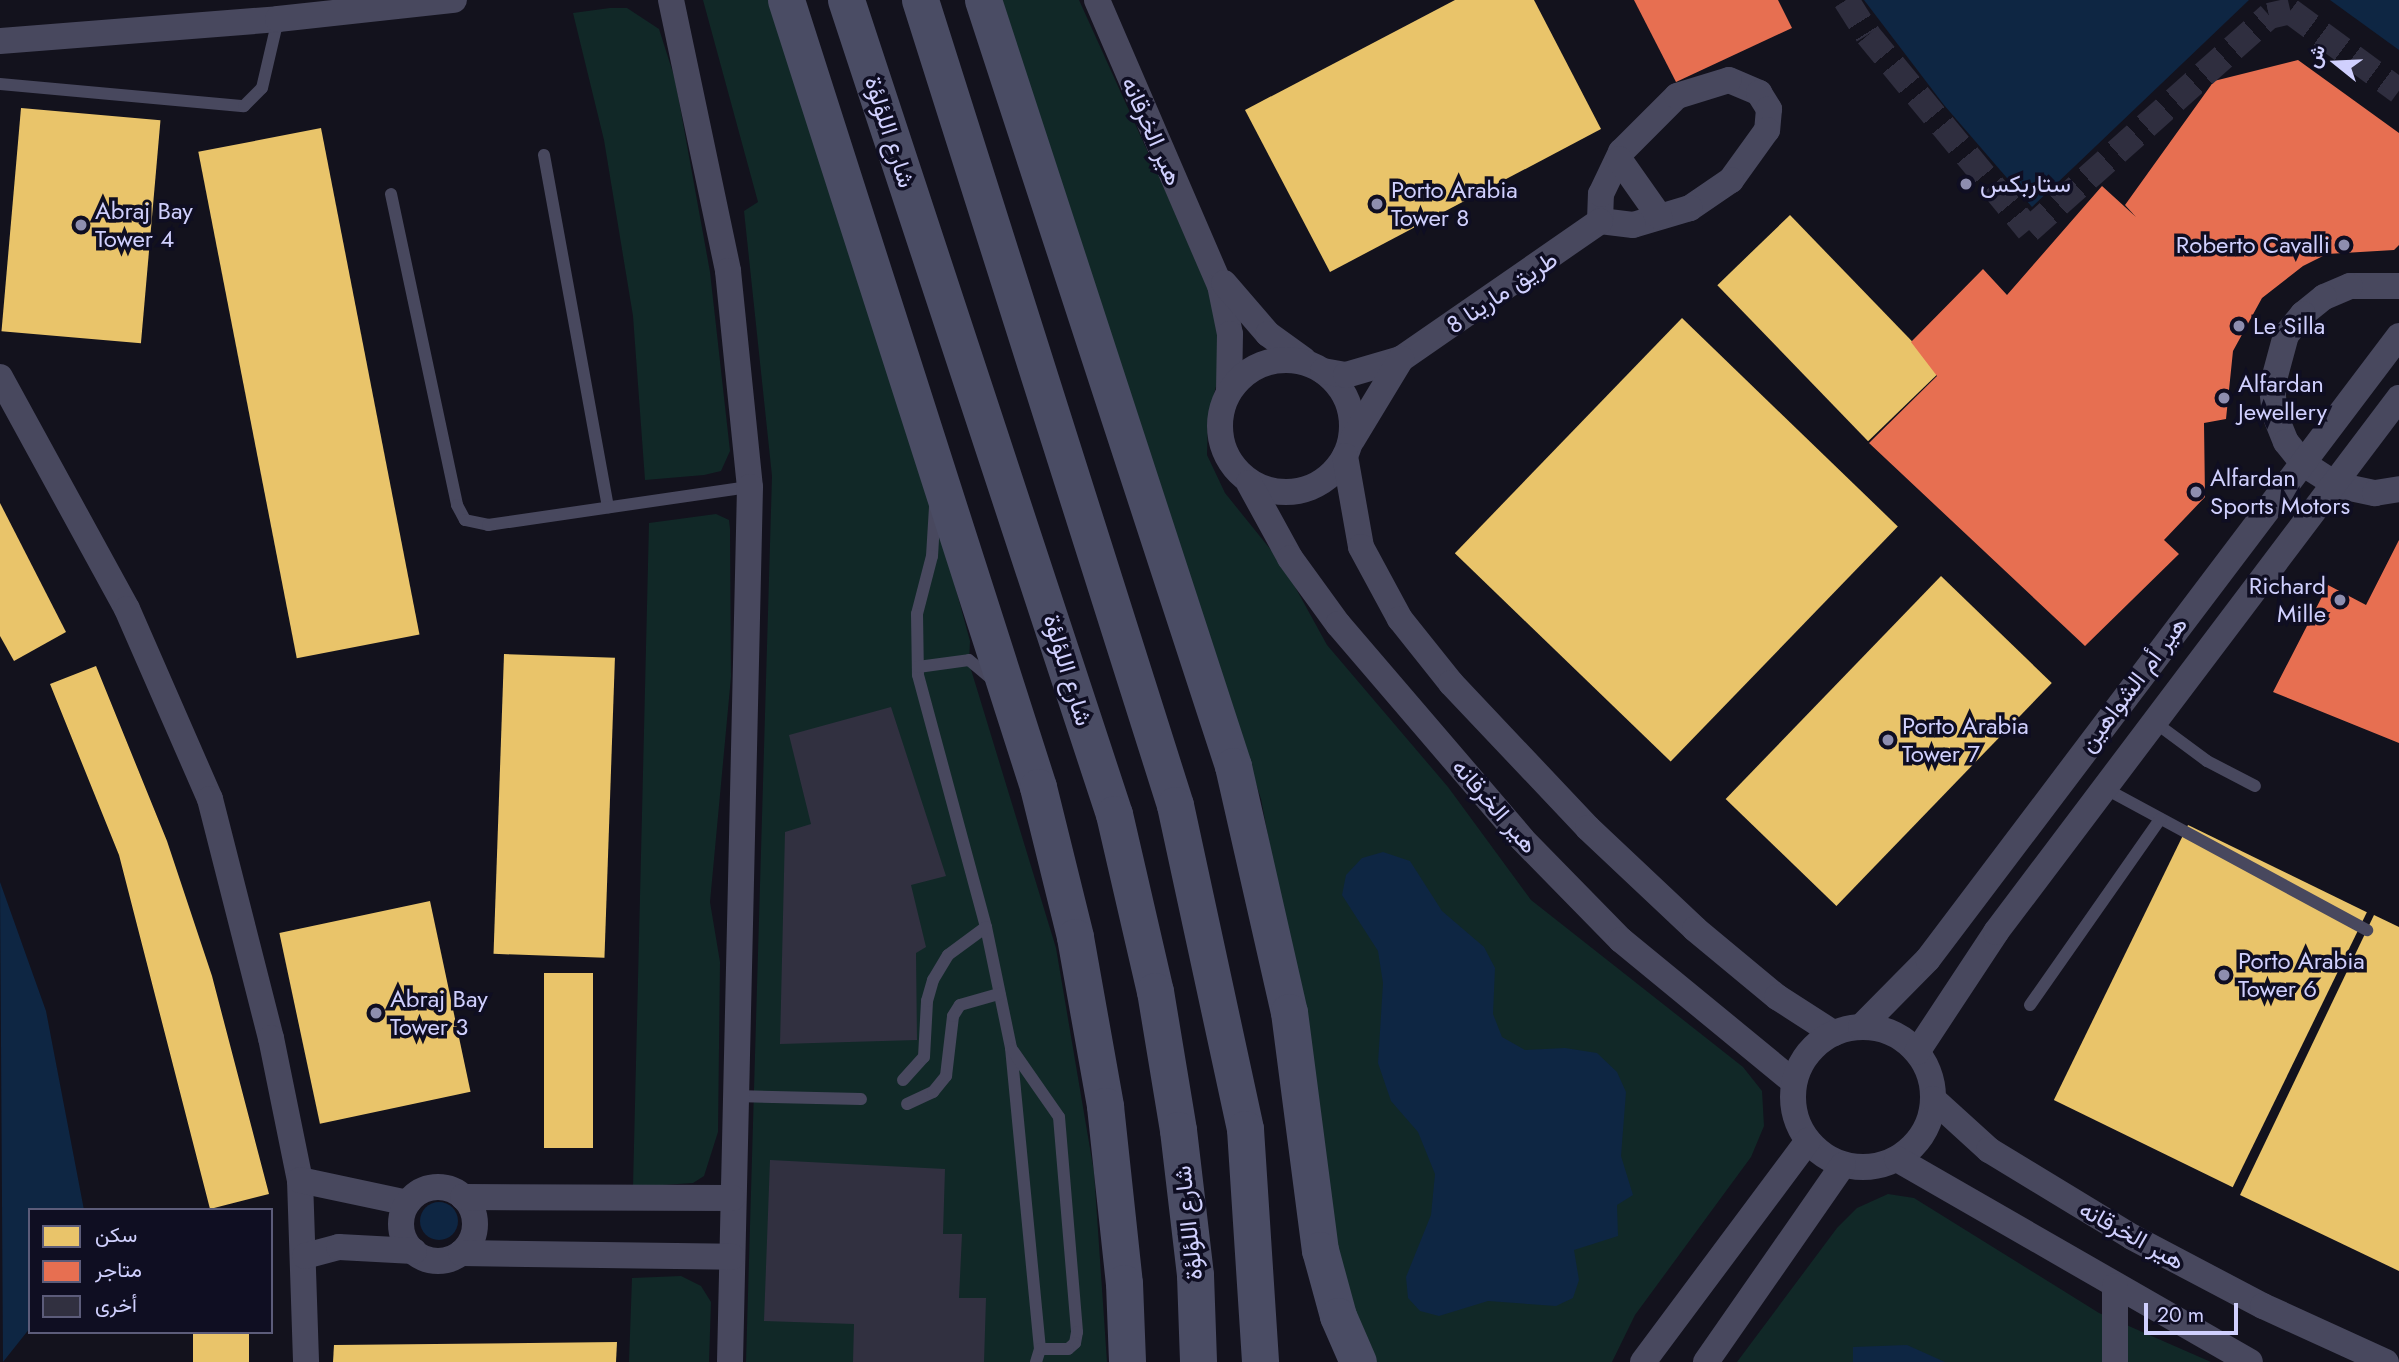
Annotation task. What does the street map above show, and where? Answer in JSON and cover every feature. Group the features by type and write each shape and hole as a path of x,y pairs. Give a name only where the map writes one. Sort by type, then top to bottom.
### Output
{"main road":[{"path":"786,0 1038,787 1075,937 1105,1106 1124,1283 1126,1362"},
{"name":"شارع اللؤلؤة","path":"846,0 1114,814 1155,990 1178,1130 1195,1275 1198,1362"},
{"path":"920,0 1175,805 1245,1129 1259,1362"},
{"path":"983,0 1233,766 1289,1012 1320,1250 1338,1316 1358,1362"}],"street":[{"path":"0,41 278,19 454,0"},
{"path":"671,0 728,271 750,487 730,1362"},
{"name":"هير الخرقانه","path":"1097,0 1220,285 1230,334 1229,390"},
{"path":"1729,80 1759,93 1769,109 1767,130 1754,154 1713,196 1659,216 1633,225 1600,221 1601,194 1619,159 1677,96 1729,80"},
{"path":"1619,159 1659,216"},
{"name":"طريق مارينا 8","path":"1316,367 1346,374 1401,359 1600,221"},
{"name":"هير الخرقانه","path":"1209,262 1259,326 1316,367"},
{"path":"2399,286 2350,286 2324,297 2286,335 2272,387 2275,415 2286,442 2304,464 2336,485 2375,493 2399,489"},
{"name":"هير أم الشواهين","path":"1861,1027 1928,959 2120,699 2304,464 2399,336"},
{"name":"طريق مارينا 8","path":"1348,450 1401,359"},
{"path":"1270,362 1316,367 1345,395 1351,411 1348,450 1320,484 1303,491 1284,493 1249,483 1231,464 1220,441 1219,423 1229,390 1251,369 1270,362"},
{"path":"0,377 127,609 210,799 271,1038 299,1180 305,1256 306,1362"},
{"name":"هير أم الشواهين","path":"1917,1052 1996,932 2106,789 2152,721 2336,485 2399,398"},
{"name":"هير الخرقانه","path":"1348,450 1361,547 1400,619 1451,683 1588,828 1695,929 1777,998 1833,1033"},
{"name":"هير الخرقانه","path":"1249,483 1290,558 1338,624 1522,839 1621,940 1794,1083"},
{"path":"2120,699 2152,721"},
{"path":"1861,1027 1901,1038 1917,1052 1926,1066 1933,1099 1923,1134 1897,1159 1861,1168 1843,1165 1808,1141 1797,1123 1794,1083 1808,1054 1833,1033 1861,1027"},
{"name":"هير الخرقانه","path":"1933,1099 1989,1150 2132,1237 2263,1307 2386,1362"},
{"path":"1643,1362 1808,1141"},
{"path":"1897,1159 2250,1362"},
{"path":"1706,1362 1843,1165"},
{"path":"299,1180 408,1203 435,1187 463,1197 732,1198"},
{"path":"461,1253 474,1231 475,1219 463,1197"},
{"path":"408,1203 401,1228 414,1251"},
{"path":"305,1256 351,1247 414,1251 437,1261 461,1253 732,1257"},
{"path":"2115,1286 2115,1362"}],"lane":[{"path":"0,84 244,107 262,88 278,19"},
{"path":"544,155 608,508"},
{"path":"391,194 461,516 481,526 750,487"},
{"path":"937,471 932,555 917,614 918,667 986,928 1011,1048 1040,1349 1036,1362"},
{"path":"918,667 969,660 1009,696"},
{"path":"2152,721 2207,761 2255,786"},
{"path":"2106,789 2367,930"},
{"path":"2030,1005 2160,819"},
{"path":"903,1080 925,1057 927,1001 933,980 948,955 986,928"},
{"path":"907,1104 933,1092 946,1076 953,1016 960,1004 999,994"},
{"path":"1011,1048 1059,1117 1077,1332 1075,1343 1068,1349 1040,1349"},
{"path":"736,1096 861,1098"}],"green space":[{"path":"703,0 777,0 917,446 970,641 969,663 1056,948 1094,1172 1107,1362 746,1362 772,476 744,211 758,202"},
{"path":"1002,0 1079,0 1208,285 1224,355 1208,418 1207,455 1225,493 1283,565 1327,645 1448,787 1531,900 1743,1067 1762,1091 1764,1126 1751,1157 1635,1315 1612,1362 1375,1362 1334,1270 1311,1065 1261,799"},
{"path":"627,8 659,29 675,79 710,272 730,451 721,471 704,475 645,480 633,316 604,140 573,13"},
{"path":"716,514 729,520 730,529 731,677 710,902 720,962 718,1132 704,1176 693,1183 633,1187 649,523"},
{"path":"1888,1194 1914,1198 2099,1313 2211,1362 1737,1362 1837,1228 1857,1208"},
{"path":"681,1276 701,1286 711,1302 709,1362 629,1362 632,1278"}],"water":[{"path":"1864,0 2249,0 2032,207 1944,105"},
{"path":"2330,0 2399,0 2399,50"},
{"path":"1383,852 1410,861 1442,911 1484,947 1495,968 1493,1014 1502,1037 1525,1050 1565,1048 1597,1053 1617,1072 1626,1092 1621,1156 1633,1195 1617,1205 1618,1236 1574,1250 1579,1280 1573,1298 1556,1306 1488,1301 1439,1316 1420,1311 1408,1298 1406,1277 1431,1215 1435,1174 1418,1132 1391,1101 1378,1063 1383,983 1378,951 1342,895 1346,875 1362,858"},
{"path":"0,882 46,1011 84,1208 28,1208 28,1331 3,1362"},
{"path":"439,1202 452,1208 458,1221 452,1234 439,1240 426,1234 420,1221 426,1208"},
{"path":"1907,1345 1945,1362 1853,1362 1853,1347"}],"building: سكن":[{"name":"Porto Arabia Tower 8","path":"1455,0 1534,0 1601,129 1330,272 1245,110"},
{"name":"Abraj Bay Tower 4","path":"21,108 160,120 141,343 1,331"},
{"path":"321,128 419,635 297,658 198,152"},
{"path":"1790,215 1941,371 1868,441 1717,285"},
{"path":"1682,318 1898,526 1671,762 1455,553"},
{"path":"0,503 66,632 14,661 0,636"},
{"name":"Porto Arabia Tower 7","path":"1941,576 2052,683 1836,906 1726,799"},
{"path":"504,654 615,658 604,958 494,954"},
{"path":"96,666 167,841 212,976 269,1194 210,1208 119,855 50,684"},
{"name":"Porto Arabia Tower 6","path":"2188,825 2367,912 2233,1187 2054,1100"},
{"name":"Abraj Bay Tower 3","path":"430,901 471,1092 320,1124 279,933"},
{"path":"2374,915 2399,927 2399,1271 2240,1195"},
{"path":"544,973 593,973 593,1148 544,1148"},
{"path":"193,1334 249,1334 249,1362 193,1362"},
{"path":"617,1342 616,1362 333,1362 334,1345"}],"building: متاجر":[{"path":"1634,0 1778,0 1792,28 1676,82"},
{"path":"2298,60 2399,133 2399,245 2394,250 2327,254 2303,266 2262,298 2233,351 2226,419 2204,423 2205,497 2164,540 2179,554 2085,646 1869,443 1937,376 1911,342 1983,269 2007,295 2102,186 2136,217 2125,205 2214,81"},
{"path":"2399,540 2399,743 2273,692 2328,585 2366,605"}],"building: أخرى":[{"path":"891,707 946,876 911,885 926,947 916,953 917,1040 780,1044 785,832 811,824 789,735"},
{"path":"770,1160 945,1169 943,1234 962,1234 959,1298 986,1298 984,1362 853,1362 854,1324 764,1321"}],"tunnel":[{"path":"1846,0 1868,35 2029,230 2269,16 2290,11 2399,91"}],"place":[{"name":"ستاربكس","path":"1966,184"},
{"name":"Porto Arabia Tower 8","path":"1377,204"},
{"name":"Abraj Bay Tower 4","path":"81,225"},
{"name":"Roberto Cavalli","path":"2344,245"},
{"name":"Le Silla","path":"2239,326"},
{"name":"Alfardan Jewellery","path":"2224,398"},
{"name":"Alfardan Sports Motors","path":"2196,492"},
{"name":"Richard Mille","path":"2340,600"},
{"name":"Porto Arabia Tower 7","path":"1888,740"},
{"name":"Porto Arabia Tower 6","path":"2224,975"},
{"name":"Abraj Bay Tower 3","path":"376,1013"}]}
